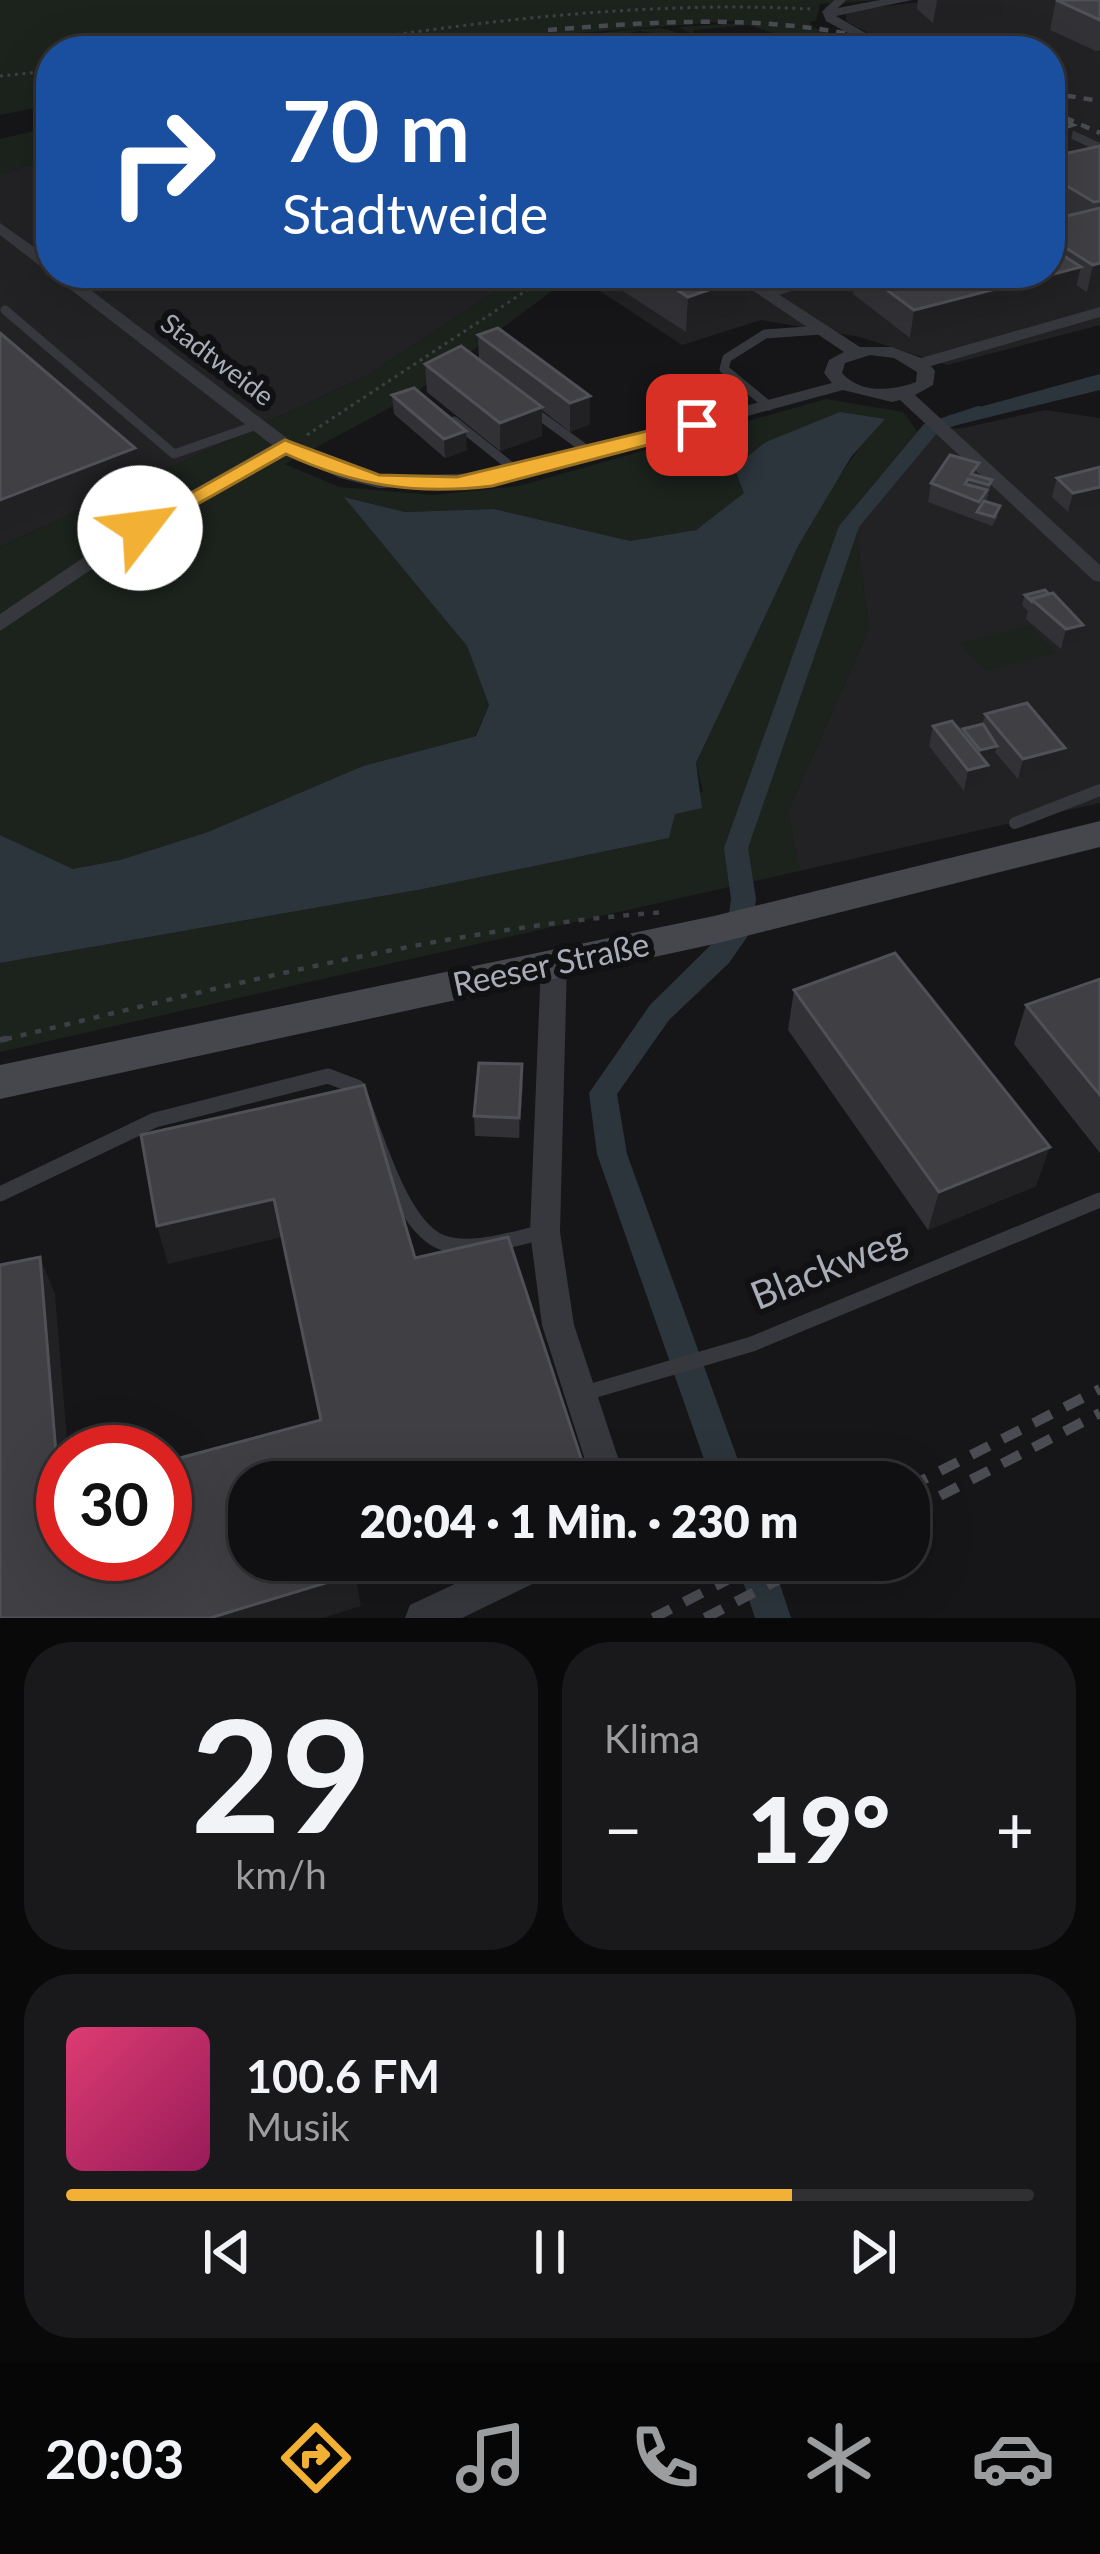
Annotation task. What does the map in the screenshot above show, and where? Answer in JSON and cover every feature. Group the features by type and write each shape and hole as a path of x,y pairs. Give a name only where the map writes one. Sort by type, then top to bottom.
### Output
{"main road":[{"name":"Reeser Straße","path":"0,1082 554,963 699,919 769,917 1100,834"}],"street":[{"path":"863,36 830,18 828,11 906,0"},
{"path":"1065,131 1100,148"},
{"path":"0,228 36,256"},
{"name":"Stadtweide","path":"78,288 285,446 346,474 379,482 457,484 518,472 843,385"},
{"path":"757,288 855,352"},
{"path":"920,364 927,378 905,395 865,395 843,385 834,366 855,352 883,351 920,364 1100,312"},
{"path":"905,395 1100,576"},
{"path":"0,625 140,528 285,446"},
{"path":"554,963 545,1232 558,1325 602,1461"},
{"path":"423,1618 501,1581"}],"lane":[{"path":"828,11 841,0"},
{"path":"766,294 786,288"},
{"path":"5,310 174,454 257,424"},
{"path":"769,406 724,370 727,358 765,334 821,330"},
{"path":"525,405 591,454"},
{"path":"438,408 518,472"},
{"path":"1015,824 1100,790"},
{"path":"0,1194 155,1120 328,1076 357,1087 409,1212 437,1242 467,1246 545,1232"},
{"name":"Blackweg","path":"581,1394 729,1352 1100,1200"}],"path":[{"path":"382,36 519,15 717,3 828,11"},
{"path":"254,36 262,34"},
{"path":"0,76 36,72"},
{"path":"285,446 386,387 531,288"},
{"path":"0,1040 425,940 540,921 699,919"}],"shaded area":[{"path":"0,0 880,0 820,4 810,26 833,36 774,36 749,25 694,30 691,36 640,31 579,36 653,29 686,34 690,33 679,27 742,23 733,21 539,36 36,36 36,108 0,115"},
{"path":"936,0 1100,0 1100,325 947,365 860,337 761,320 682,345 595,288 1065,288 1065,36 874,36 846,21 846,14"},
{"path":"36,131 36,163 0,174 0,139"},
{"path":"36,163 36,288 501,288 366,376 0,547 0,174"},
{"path":"501,288 556,288 410,397 285,464 339,487 433,495 519,486 826,399 903,412 917,431 853,508 869,628 788,811 799,871 0,1052 0,963 423,889 669,838 674,814 703,791 696,764 778,584 826,497 884,419 744,493 696,530 630,541 494,509 404,512 346,497 467,646 489,705 475,736 363,766 208,832 120,860 73,869 0,835 0,547 366,376"},
{"path":"1100,374 1100,390 957,425 947,416"},
{"path":"1045,410 1100,418 1100,803 799,871 788,811 869,628 853,508 917,431 963,428"},
{"path":"840,412 885,419 851,457 798,546 696,763 702,808 675,814 669,838 423,889 0,963 0,835 73,869 120,860 208,832 363,766 476,736 489,705 467,646 344,497 405,512 494,509 630,541 696,530 744,493 734,467 766,442"},
{"path":"1029,625 1056,653 985,671 960,643"}],"building":[{"path":"1056,0 1100,0 1100,20"},
{"path":"1100,146 1100,201 1065,185 1065,154"},
{"path":"1100,208 1100,263 1093,265 1065,247 1065,216"},
{"path":"1065,257 1081,267 1065,271"},
{"path":"674,288 714,288 688,297"},
{"path":"884,288 999,288 914,310"},
{"path":"498,328 590,396 570,403 478,335"},
{"path":"0,333 135,448 0,500"},
{"path":"461,346 542,407 500,423 425,364"},
{"path":"414,388 466,431 444,439 392,395"},
{"path":"678,435 692,449 685,451 671,437"},
{"path":"950,455 979,463 971,474 992,480 989,485 968,479 965,484 987,490 979,502 931,483"},
{"path":"1100,467 1100,487 1073,493 1057,478"},
{"path":"984,501 1000,506 994,517 977,512"},
{"path":"1045,590 1049,594 1031,601 1025,595"},
{"path":"1053,593 1083,625 1066,629 1031,599"},
{"path":"1027,703 1065,748 1023,759 985,714"},
{"path":"952,721 988,765 968,770 933,726"},
{"path":"983,724 997,746 980,750 963,729"},
{"path":"895,953 1050,1147 939,1192 794,990"},
{"path":"1100,979 1100,1095 1026,1005"},
{"path":"479,1063 522,1064 519,1118 474,1116"},
{"path":"364,1085 415,1258 508,1237 582,1461 228,1461 228,1581 332,1581 210,1618 0,1618 0,1265 40,1257 54,1425 36,1425 36,1581 192,1581 192,1455 321,1420 274,1199 157,1226 141,1135"}],"waterway":[{"path":"722,1461 612,1154 603,1093 659,1012 719,956 739,930 744,899 736,848 849,526 931,428 978,411"},
{"path":"761,1581 773,1618"}],"railway":[{"path":"548,30 733,22 859,36"},
{"path":"1065,95 1100,101"},
{"path":"1065,118 1100,133"},
{"path":"930,1476 1100,1389"},
{"path":"930,1501 1100,1413"},
{"path":"653,1618 725,1581"},
{"path":"705,1618 776,1581"}],"route":[{"path":"140,528 285,446 346,474 379,482 457,484 697,425"}]}
